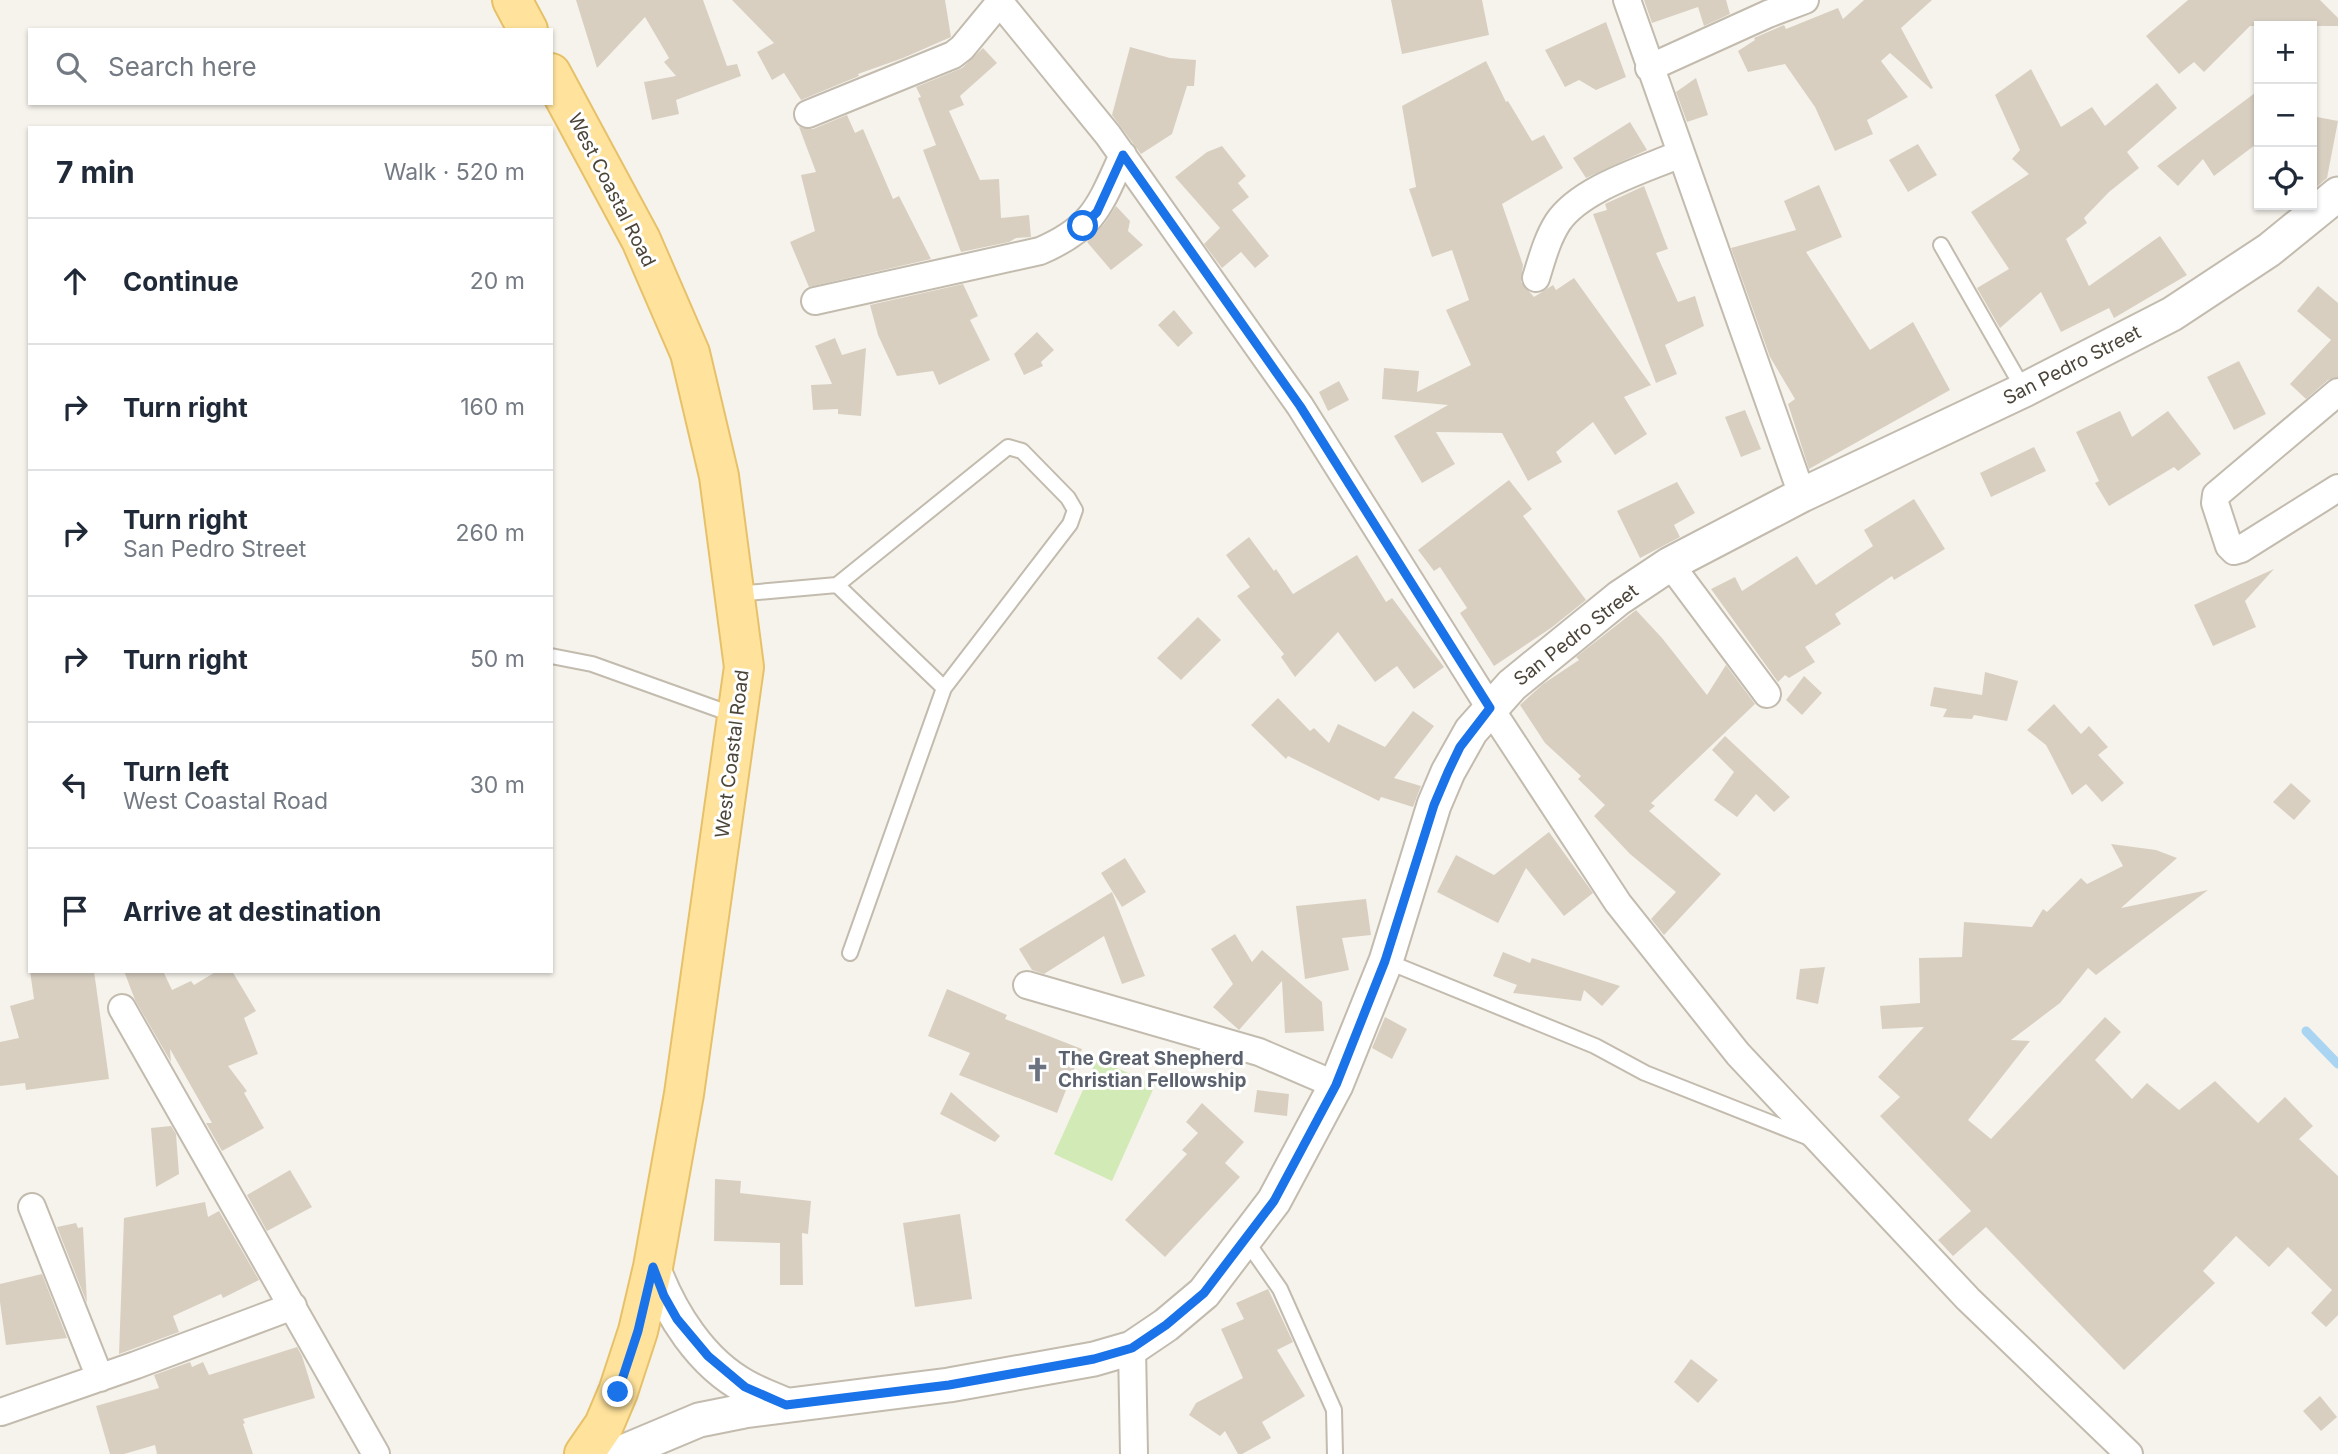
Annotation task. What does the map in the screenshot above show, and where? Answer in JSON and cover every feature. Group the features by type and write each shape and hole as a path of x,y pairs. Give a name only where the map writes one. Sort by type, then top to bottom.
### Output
{"main road":[{"path":"512,0 527,28"},
{"name":"West Coastal Road","path":"553,77 641,240 690,352 719,476 744,667 684,1094 653,1267 638,1331 618,1392 604,1425 584,1454"}],"street":[{"path":"1627,0 1802,495"},
{"path":"1649,68 1805,0"},
{"path":"808,114 953,55 962,48 999,1 1123,155 1300,406 1490,708 1618,903 1738,1054 1968,1299 2129,1454"},
{"path":"1536,278 1549,239 1560,220 1572,208 1595,191 1680,154"},
{"path":"815,301 1040,251 1061,242 1097,212 1123,155"},
{"name":"San Pedro Street","path":"630,1451 699,1420 786,1405 949,1385 1094,1359 1132,1348 1166,1325 1204,1293 1274,1201 1336,1085 1385,961 1434,805 1460,747 1512,685 1619,598 1670,564 1802,495 2024,390 2172,314 2269,250 2338,194"},
{"path":"2338,393 2216,495 2215,503 2229,546 2237,551 2338,488"},
{"path":"1670,564 1766,694"},
{"path":"1027,985 1259,1052 1336,1085"},
{"path":"122,1008 376,1454"},
{"path":"32,1208 100,1378"},
{"path":"653,1267 664,1296 677,1319 708,1356 745,1387 786,1405"},
{"path":"1,1412 293,1306"},
{"path":"1132,1348 1135,1454"}],"lane":[{"path":"1941,245 2024,390"},
{"path":"734,594 837,584 1008,447 1022,450 1068,498 1075,510 1070,524 944,688 850,953"},
{"path":"837,584 944,688"},
{"path":"553,656 592,664 738,717"},
{"path":"1385,961 1595,1046 1645,1073 1821,1142"},
{"path":"1244,1238 1280,1289 1334,1410 1335,1454"}],"green space":[{"path":"1097,1059 1155,1085 1112,1181 1054,1154"}],"building":[{"path":"576,0 703,0 727,66 737,64 741,76 676,100 679,114 652,120 644,82 676,76 664,62 669,58 645,17 597,68"},
{"path":"732,0 945,0 951,37 801,100 784,73 772,80 757,52 774,43"},
{"path":"1391,0 1482,0 1489,35 1402,54"},
{"path":"1644,0 1726,0 1730,14 1704,26 1698,7 1652,23"},
{"path":"1864,0 1932,0 1901,28 1933,88 1890,53 1881,61 1908,97 1867,120 1873,134 1835,151 1815,107 1785,64 1748,72 1738,51 1755,40 1754,38 1784,25 1786,29 1838,8 1843,19"},
{"path":"2188,0 2320,0 2338,18 2338,26 2317,26 2317,21 2254,21 2254,26 2250,26 2204,72 2194,62 2179,74 2146,36"},
{"path":"1606,22 1626,77 1596,90 1579,80 1565,87 1545,50"},
{"path":"1130,47 1170,58 1196,60 1194,86 1187,86 1172,134 1141,154 1112,115"},
{"path":"983,48 997,63 960,96 964,105 949,111 980,180 999,179 1001,218 1029,215 1031,237 1016,238 1009,242 961,252 923,150 936,145 916,87 962,68"},
{"path":"1486,61 1506,102 1508,101 1532,141 1544,135 1563,168 1502,204 1523,265 1521,282 1534,297 1553,285 1556,290 1574,278 1651,385 1624,397 1647,434 1615,455 1593,422 1556,452 1562,462 1528,481 1502,433 1436,432 1455,464 1422,483 1394,436 1448,405 1382,399 1384,368 1419,371 1417,392 1471,365 1446,310 1469,300 1452,250 1432,257 1409,189 1416,187 1402,106"},
{"path":"2031,69 2061,127 2092,107 2105,126 2157,83 2177,108 2127,152 2139,168 2109,192 2084,218 2087,223 2066,239 2089,286 2160,236 2187,275 2114,318 2109,308 2061,332 2041,292 2000,328 1977,288 2009,269 1971,212 2029,174 2012,159 2020,150 1995,95"},
{"path":"1696,78 1708,115 1687,122 1676,92"},
{"path":"2254,94 2254,146 2214,176 2203,159 2178,186 2157,166"},
{"path":"847,115 855,133 863,129 893,199 899,196 931,259 809,287 790,242 815,231 801,175 816,172 799,127 813,129"},
{"path":"2317,117 2338,121 2327,178 2317,187"},
{"path":"1630,122 1647,150 1586,178 1573,158"},
{"path":"1918,144 1937,175 1908,192 1889,160"},
{"path":"1222,146 1246,176 1238,183 1249,197 1232,210 1269,256 1255,268 1241,252 1222,268 1204,244 1220,228 1175,177 1207,152"},
{"path":"1819,185 1842,237 1806,252 1870,350 1913,322 1950,390 1809,469 1788,404 1795,399 1770,357 1731,248 1796,230 1784,201"},
{"path":"1644,186 1668,249 1656,253 1678,302 1695,296 1704,326 1665,345 1677,374 1656,383 1593,214 1607,210 1605,204"},
{"path":"1116,206 1130,221 1128,231 1143,245 1111,270 1087,242"},
{"path":"963,284 978,316 970,320 990,360 939,385 933,371 897,376 878,335 870,305"},
{"path":"2318,286 2338,303 2338,377 2328,380 2306,399 2290,384 2331,340 2297,311"},
{"path":"1174,310 1193,333 1178,347 1158,325"},
{"path":"1037,332 1054,350 1041,362 1043,366 1024,375 1014,354"},
{"path":"835,338 842,355 866,348 861,416 838,414 838,409 813,410 811,385 832,384 815,346"},
{"path":"2239,361 2266,414 2234,430 2207,377"},
{"path":"1339,381 1349,400 1328,411 1319,392"},
{"path":"1745,410 1761,449 1741,457 1725,417"},
{"path":"2120,411 2132,437 2168,411 2201,454 2178,471 2174,467 2109,506 2095,483 2099,481 2076,432"},
{"path":"2034,447 2046,471 1991,497 1980,473"},
{"path":"1509,480 1532,509 1523,516 1586,600 1551,628 1494,666 1460,613 1467,608 1440,567 1434,571 1418,550"},
{"path":"1677,482 1695,513 1674,525 1680,537 1640,558 1617,511"},
{"path":"1914,499 1945,549 1894,580 1892,576 1835,614 1841,624 1805,647 1815,662 1789,678 1785,675 1778,682 1711,589 1735,577 1742,591 1797,556 1816,585 1873,546 1864,530"},
{"path":"1249,537 1293,594 1357,555 1386,602 1392,598 1444,667 1414,689 1397,666 1375,682 1338,632 1295,677 1281,657 1284,654 1237,596 1250,587 1226,555"},
{"path":"2274,569 2245,601 2256,627 2213,646 2194,605"},
{"path":"1636,610 1707,695 1726,665 1755,704 1651,803 1655,806 1649,811 1721,874 1664,935 1651,919 1676,892 1630,854 1594,816 1605,805 1578,779 1581,776 1545,743 1520,705 1543,684 1579,660 1576,657"},
{"path":"1198,617 1221,640 1181,680 1157,658"},
{"path":"1985,672 2018,681 2007,721 1974,715 1972,719 1943,717 1947,709 1930,706 1934,687 1982,695"},
{"path":"1804,676 1822,693 1802,715 1786,700"},
{"path":"1278,698 1310,731 1314,728 1329,743 1338,724 1385,747 1413,711 1434,726 1394,778 1421,786 1413,807 1381,797 1379,801 1288,756 1286,759 1251,725"},
{"path":"2054,704 2081,734 2089,726 2108,747 2098,755 2124,783 2102,802 2086,784 2072,795 2046,745 2027,730"},
{"path":"1725,736 1790,797 1774,812 1756,794 1737,817 1714,800 1734,772 1712,750"},
{"path":"2291,783 2311,801 2294,820 2273,802"},
{"path":"1549,832 1593,893 1564,916 1526,868 1498,923 1437,892 1456,855 1494,875"},
{"path":"2111,844 2156,850 2177,858 2121,908 2208,890 2096,975 2088,968 2060,1003 2011,1040 2030,1041 1968,1120 1991,1139 2105,1017 2121,1032 2095,1060 2132,1099 2147,1083 2179,1110 2215,1081 2258,1123 2285,1097 2313,1126 2299,1139 2338,1176 2338,1315 2326,1327 2311,1313 2332,1290 2288,1247 2269,1267 2236,1236 2203,1271 2215,1283 2124,1370 1986,1227 1953,1256 1938,1240 1971,1211 1880,1116 1900,1097 1878,1077 1924,1027 1882,1029 1880,1006 1920,1003 1919,958 1962,957 1964,922 2032,927 2043,909 2047,912 2081,878 2087,884 2123,866"},
{"path":"1125,858 1146,892 1122,907 1101,873"},
{"path":"1112,892 1145,976 1122,984 1104,936 1044,974 1032,970 1019,949"},
{"path":"1366,899 1371,935 1342,938 1349,970 1305,979 1296,906"},
{"path":"1235,934 1252,962 1262,950 1322,1002 1324,1031 1285,1033 1282,981 1239,1030 1213,1007 1233,984 1211,949"},
{"path":"1503,952 1530,963 1532,958 1620,986 1602,1006 1584,990 1581,1001 1513,993 1517,985 1493,976"},
{"path":"1825,967 1818,1004 1796,999 1800,969"},
{"path":"30,973 94,973 109,1079 26,1090 25,1083 0,1086 0,1042 19,1038 10,1006 34,999"},
{"path":"125,973 164,973 172,990 191,981 194,985 214,973 233,973 256,1011 244,1018 258,1054 228,1066 247,1091 244,1093 264,1128 222,1151 206,1123 212,1123 170,1049 171,1062 135,1000"},
{"path":"947,989 1007,1015 1005,1019 1082,1049 1057,1113 959,1075 970,1053 928,1036"},
{"path":"1385,1017 1407,1029 1392,1059 1372,1048"},
{"path":"1257,1090 1289,1094 1287,1116 1254,1112"},
{"path":"951,1092 1000,1136 995,1142 940,1114"},
{"path":"1202,1103 1244,1142 1225,1163 1240,1177 1165,1257 1125,1220 1187,1154 1182,1150 1198,1133 1186,1122"},
{"path":"171,1126 176,1134 179,1174 156,1187 151,1128"},
{"path":"290,1170 312,1207 267,1231 247,1195"},
{"path":"715,1179 741,1181 740,1193 811,1201 808,1234 802,1233 803,1285 780,1285 780,1243 714,1241"},
{"path":"205,1202 208,1217 219,1211 259,1280 223,1298 221,1294 173,1316 179,1332 119,1354 124,1218"},
{"path":"960,1214 972,1299 915,1307 903,1223"},
{"path":"76,1223 78,1228 83,1227 87,1303 57,1227"},
{"path":"42,1274 67,1338 6,1345 0,1284"},
{"path":"1268,1289 1293,1342 1277,1350 1305,1396 1262,1422 1271,1438 1238,1454 1225,1431 1220,1436 1189,1415 1196,1403 1243,1378 1221,1329 1244,1319 1236,1303"},
{"path":"297,1347 315,1398 243,1419 253,1454 157,1454 155,1445 124,1454 110,1454 96,1406 159,1388 154,1375 190,1362 192,1367 203,1362 209,1375"},
{"path":"1691,1359 1718,1380 1698,1403 1674,1382"},
{"path":"2320,1396 2337,1417 2321,1431 2303,1411"}],"waterway":[{"path":"2306,1031 2338,1064"}],"place":[{"name":"The Great Shepherd Christian Fellowship","path":"1038,1069"}],"route":[{"path":"618,1392 638,1331 653,1267 664,1296 677,1319 708,1356 745,1387 786,1405 949,1385 1094,1359 1132,1348 1166,1325 1204,1293 1274,1201 1336,1085 1385,961 1434,805 1460,747 1490,708 1300,406 1123,155 1097,212 1083,226"}]}
